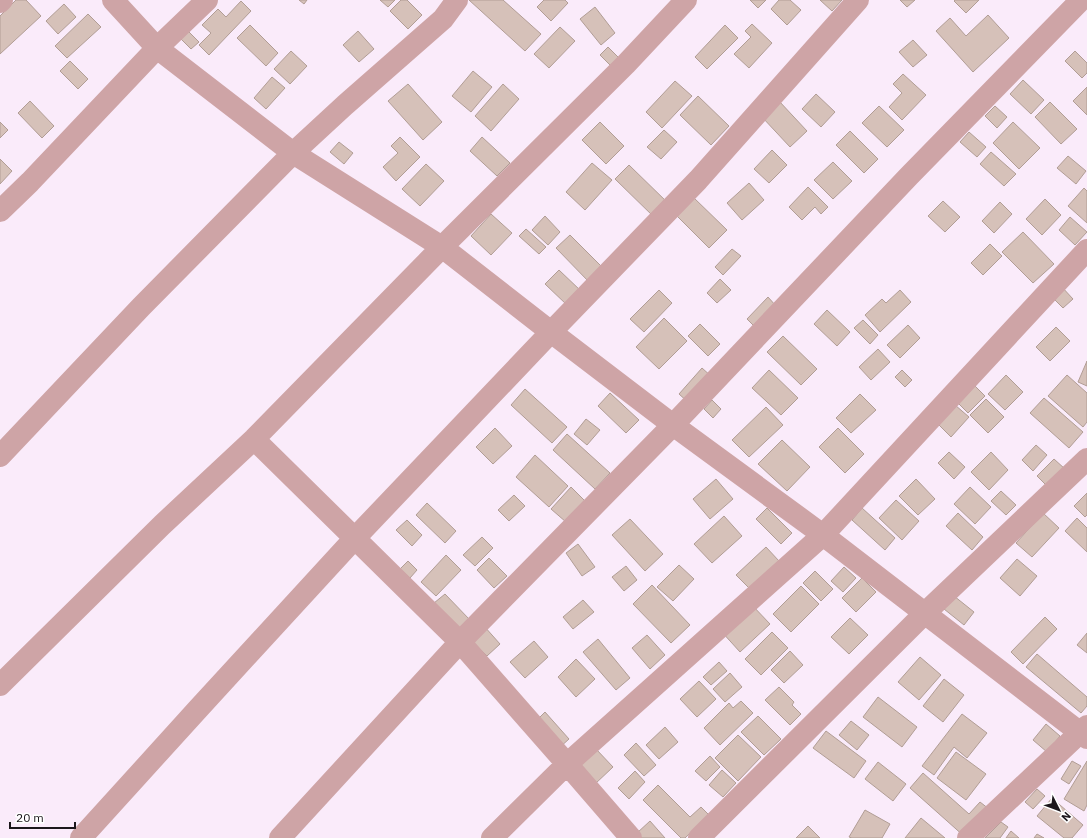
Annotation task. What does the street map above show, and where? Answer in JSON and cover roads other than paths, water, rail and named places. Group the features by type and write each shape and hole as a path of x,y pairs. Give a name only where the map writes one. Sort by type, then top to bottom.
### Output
{"street":[{"path":"113,0 157,48 293,153 442,247 673,425 823,535 1085,732 968,838"},
{"path":"0,211 30,182 157,48 207,0"},
{"path":"0,456 142,307 293,153 444,19 457,0"},
{"path":"0,686 162,525 254,440 442,247 620,69 686,0"},
{"path":"81,838 198,708 355,538 698,180 858,0"},
{"path":"280,838 460,642 673,425 909,176 1081,0"},
{"path":"492,838 567,764 823,535 1087,250"},
{"path":"254,440 460,642 631,838"},
{"path":"699,838 925,613 1087,459"}]}
